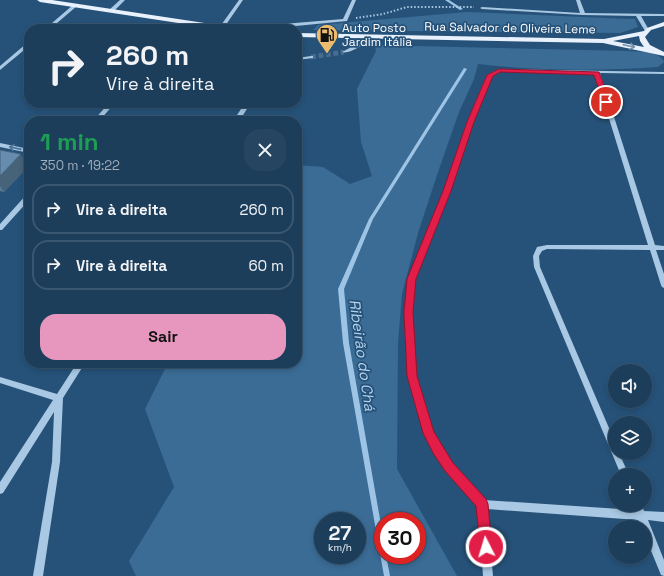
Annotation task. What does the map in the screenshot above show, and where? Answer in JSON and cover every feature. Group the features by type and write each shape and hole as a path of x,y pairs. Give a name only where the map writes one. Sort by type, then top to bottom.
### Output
{"main road":[{"path":"40,0 197,24"},
{"path":"603,41 646,31 664,24"},
{"path":"646,31 642,37 643,42 655,51"},
{"name":"Rua Salvador de Oliveira Leme","path":"302,35 603,41"},
{"path":"603,41 664,54"}],"street":[{"path":"111,11 123,0"},
{"path":"223,24 241,0"},
{"path":"295,24 345,20 354,0"},
{"path":"578,0 583,14"},
{"path":"53,24 75,6"},
{"path":"482,8 583,14 664,15"},
{"path":"637,14 646,31"},
{"path":"344,52 361,44 372,36"},
{"path":"0,69 24,48"},
{"path":"302,58 311,57"},
{"path":"653,73 664,67"},
{"path":"488,576 482,504 449,467 429,433 412,376 408,312 412,279 447,191 470,122 490,75 499,70 597,73 664,73"},
{"path":"597,73 664,285"},
{"path":"100,116 108,108"},
{"path":"0,145 24,150"},
{"path":"0,228 24,202"},
{"path":"608,435 537,267 536,256 539,249 547,247 664,248"},
{"path":"0,490 78,368"},
{"path":"0,380 59,398"},
{"path":"38,576 56,462 59,398"},
{"path":"482,504 664,517"},
{"path":"640,512 664,572"}],"path":[{"path":"345,20 383,14 407,7 469,6"}],"shaded area":[{"path":"467,12 635,19 638,27 620,33 313,30 318,25"},
{"path":"375,45 629,51 654,54 662,58 664,62 658,67 591,70 523,68 478,64 474,79 459,112 438,172 418,233 402,294 398,343 397,469 421,512 374,512 374,564 426,564 426,521 457,576 136,576 129,561 174,487 145,409 166,368 302,368 302,165 323,167 350,184 372,176 361,142 357,89 376,51"}],"building":[{"path":"0,150 21,154 0,176"}],"waterway":[{"name":"Ribeirão do Chá","path":"447,0 461,9"},
{"name":"Ribeirão do Chá","path":"387,576 346,343 341,289 371,219 465,69"}],"tunnel":[{"path":"311,57 344,52"}],"place":[{"name":"Auto Posto Jardim Itália","path":"327,54"}],"route":[{"path":"486,547 482,504 449,467 437,449 429,433 412,376 408,312 412,279 447,191 470,122 490,75 499,70 597,73 606,102"}]}
